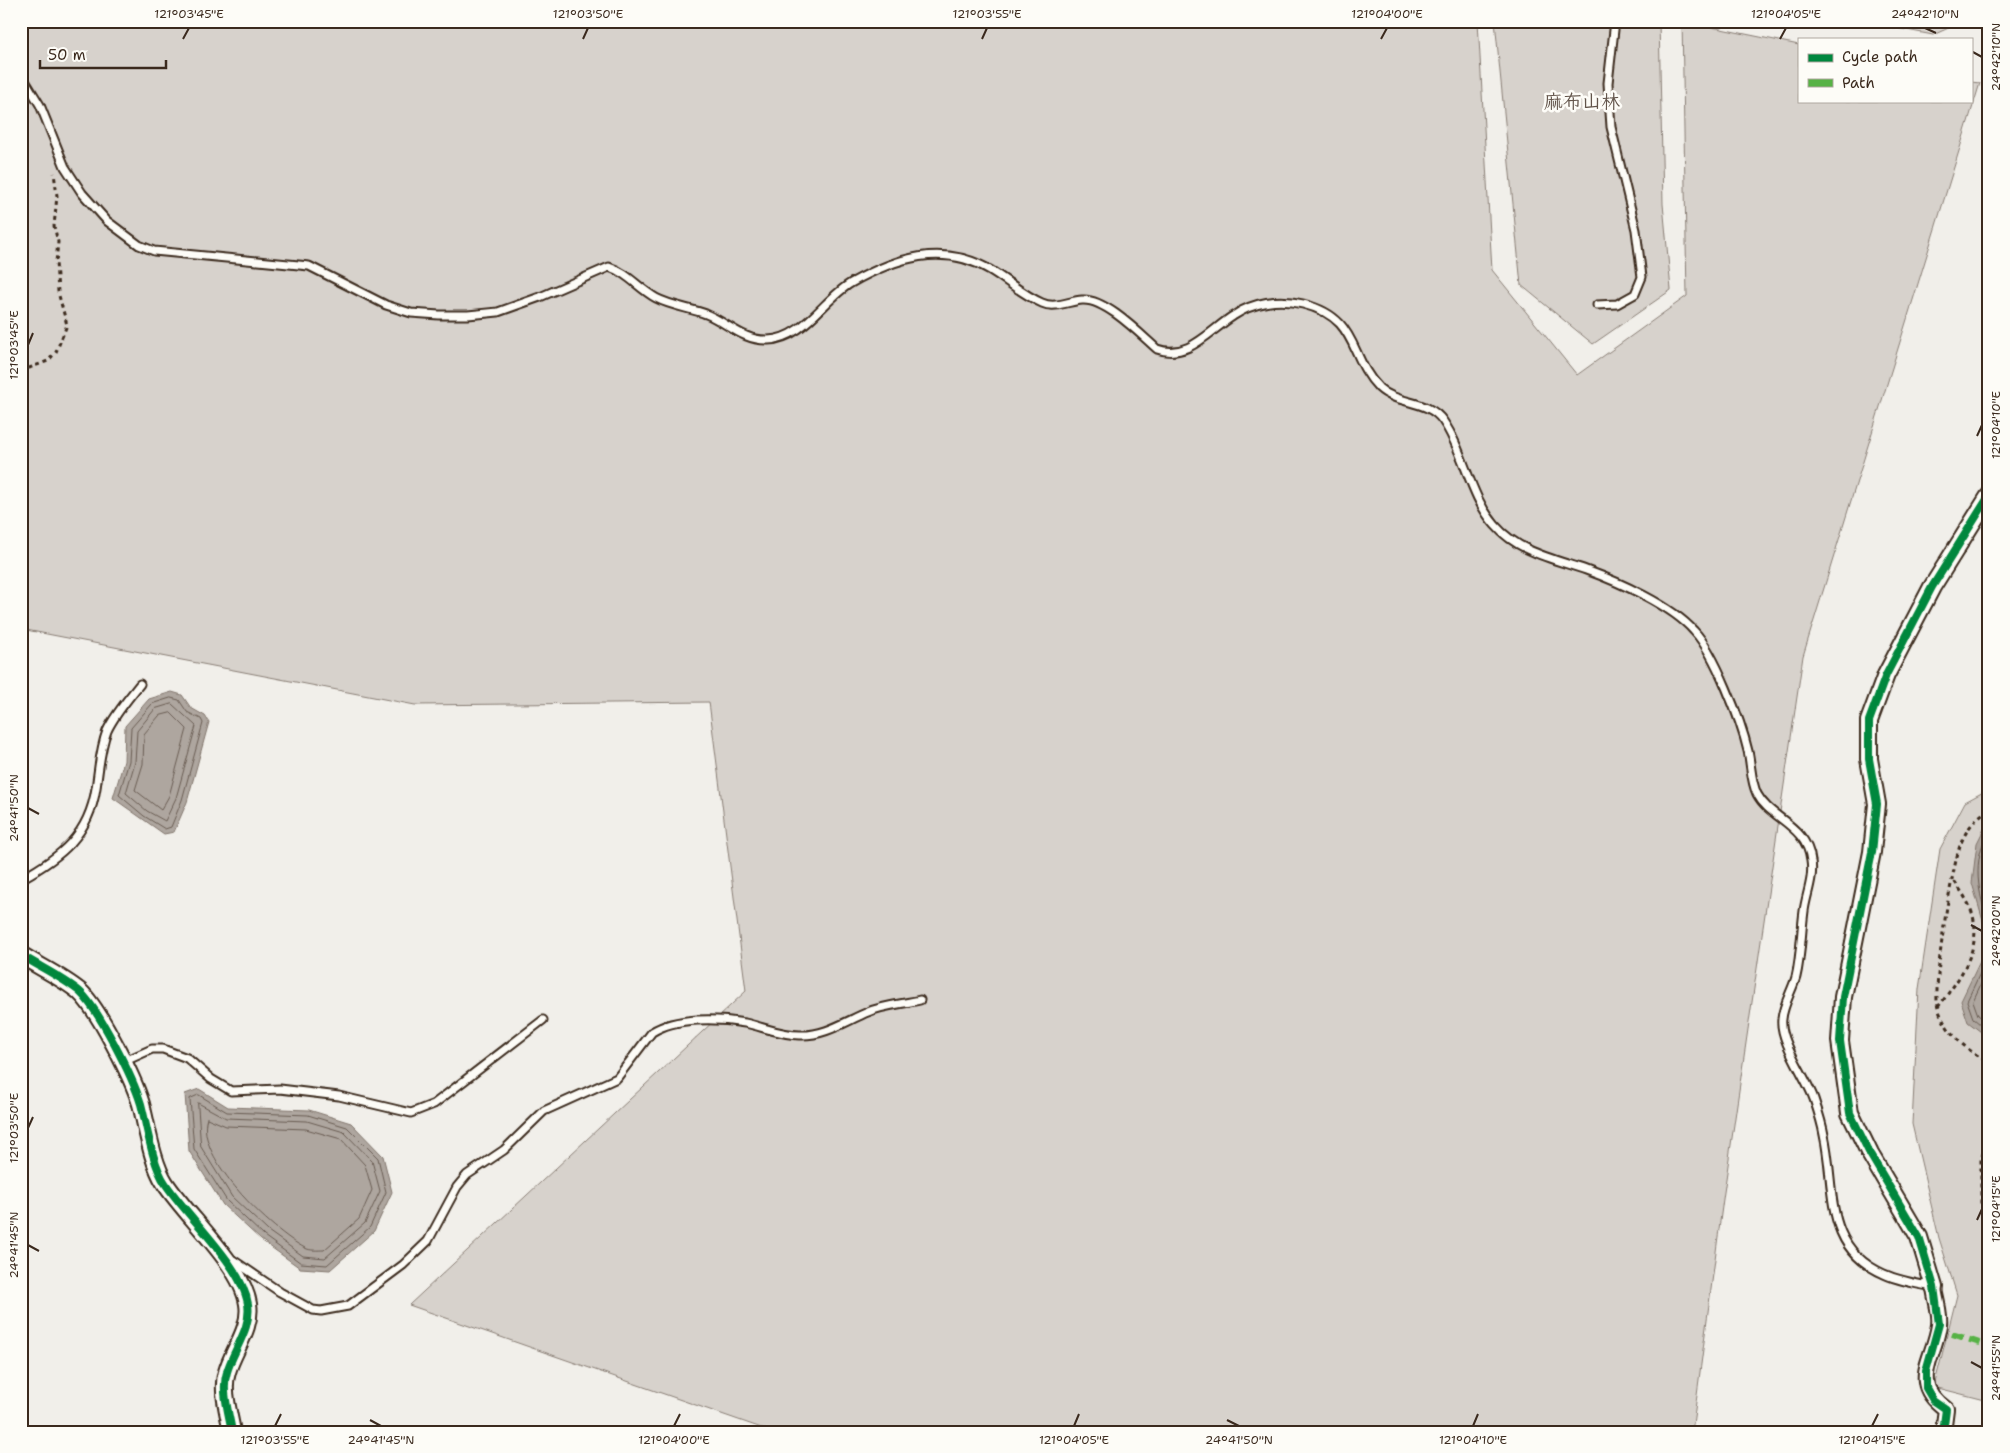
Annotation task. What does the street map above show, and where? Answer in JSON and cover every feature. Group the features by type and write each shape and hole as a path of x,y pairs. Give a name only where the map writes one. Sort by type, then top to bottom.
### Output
{"street":[{"path":"1943,1432 1946,1409 1933,1400 1926,1388 1926,1371 1940,1324 1934,1287 1919,1237 1870,1154 1850,1113 1840,1040 1843,997 1872,852 1877,804 1869,759 1869,721 1886,675 1932,587 1989,496"},
{"path":"21,955 81,993 92,1007 138,1093 163,1181 220,1252 242,1287 248,1303 249,1315 245,1329 226,1372 225,1383 232,1432"}],"lane":[{"path":"1597,305 1616,304 1635,294 1642,277 1637,237 1611,127 1608,83 1615,21"},
{"path":"21,74 40,105 65,167 82,193 106,221 139,245 168,254 309,266 386,306 411,313 468,315 498,312 540,297 609,267 620,270 656,298 707,315 740,334 756,340 771,340 783,336 802,325 848,284 884,265 908,257 942,256 964,259 989,269 1043,303 1054,305 1083,300 1098,302 1157,349 1168,353 1178,352 1190,347 1234,314 1259,304 1278,301 1304,304 1340,323 1352,340 1377,386 1398,400 1422,406 1442,418 1479,503 1495,526 1513,542 1640,595 1674,614 1694,630 1708,650 1747,747 1758,797 1790,824 1805,843 1811,857 1812,869 1804,908 1796,975 1782,1017 1782,1030 1786,1044 1801,1069 1814,1100 1824,1135 1836,1224 1849,1248 1865,1264 1885,1275 1934,1287"},
{"path":"21,879 62,853 80,834 93,810 102,751 107,732 117,714 140,684"},
{"path":"220,1252 280,1292 313,1310 321,1311 348,1306 402,1265 428,1241 457,1187 467,1176 504,1150 544,1111 617,1078 652,1032 659,1028 685,1022 720,1021 743,1023 782,1034 802,1035 819,1032 852,1021 876,1008 920,1000"},
{"path":"122,1062 152,1049 163,1049 187,1058 210,1079 230,1091 280,1089 339,1096 410,1112 434,1104 543,1020"}],"path":[{"path":"21,370 48,361 56,352 67,325 58,292 56,262 58,242 54,226 57,196 53,170"},
{"path":"1989,808 1972,822 1960,844 1952,878 1938,970 1938,1008 1954,1036 1969,1052 1989,1062"},
{"path":"1938,1008 1959,978 1973,947 1974,917 1952,878"},
{"path":"1989,1137 1981,1158 1981,1204 1989,1218"}],"green space":[{"path":"21,21 1478,21 1492,270 1577,375 1687,296 1682,21 1798,45 1798,102 1972,102 1972,82 1980,83 1803,656 1723,1199 1692,1432 773,1432 409,1305 746,991 709,702 415,705 21,629"},
{"name":"麻布山林","path":"1495,21 1659,21 1663,204 1671,290 1593,344 1521,285"},
{"path":"1859,21 1964,21 1933,35"},
{"path":"1989,789 1989,1396 1985,1400 1934,1387 1957,1295 1939,1238 1912,1124 1919,989 1940,849 1965,802"}],"water":[{"path":"172,692 182,695 191,708 205,716 209,722 187,802 174,832 164,834 113,798 124,761 125,726 149,699"},
{"path":"1985,827 1989,827 1989,1038 1968,1022 1961,1001 1985,951 1985,928 1972,883 1977,843"},
{"path":"199,1089 228,1107 309,1110 351,1123 383,1156 392,1192 374,1231 330,1270 300,1268 261,1240 223,1205 189,1151 185,1094"}],"marked path":[{"path":"1952,1334 1989,1346"}],"cycle path":[{"path":"1943,1432 1946,1409 1933,1400 1926,1388 1926,1371 1939,1324 1934,1287 1919,1237 1870,1154 1850,1113 1840,1041 1843,997 1872,852 1877,804 1869,759 1869,721 1886,675 1932,587 1989,496"},
{"path":"21,955 79,991 96,1013 114,1044 137,1092 160,1175 225,1258 236,1273 244,1289 248,1304 247,1322 225,1379 225,1394 232,1432"}]}
